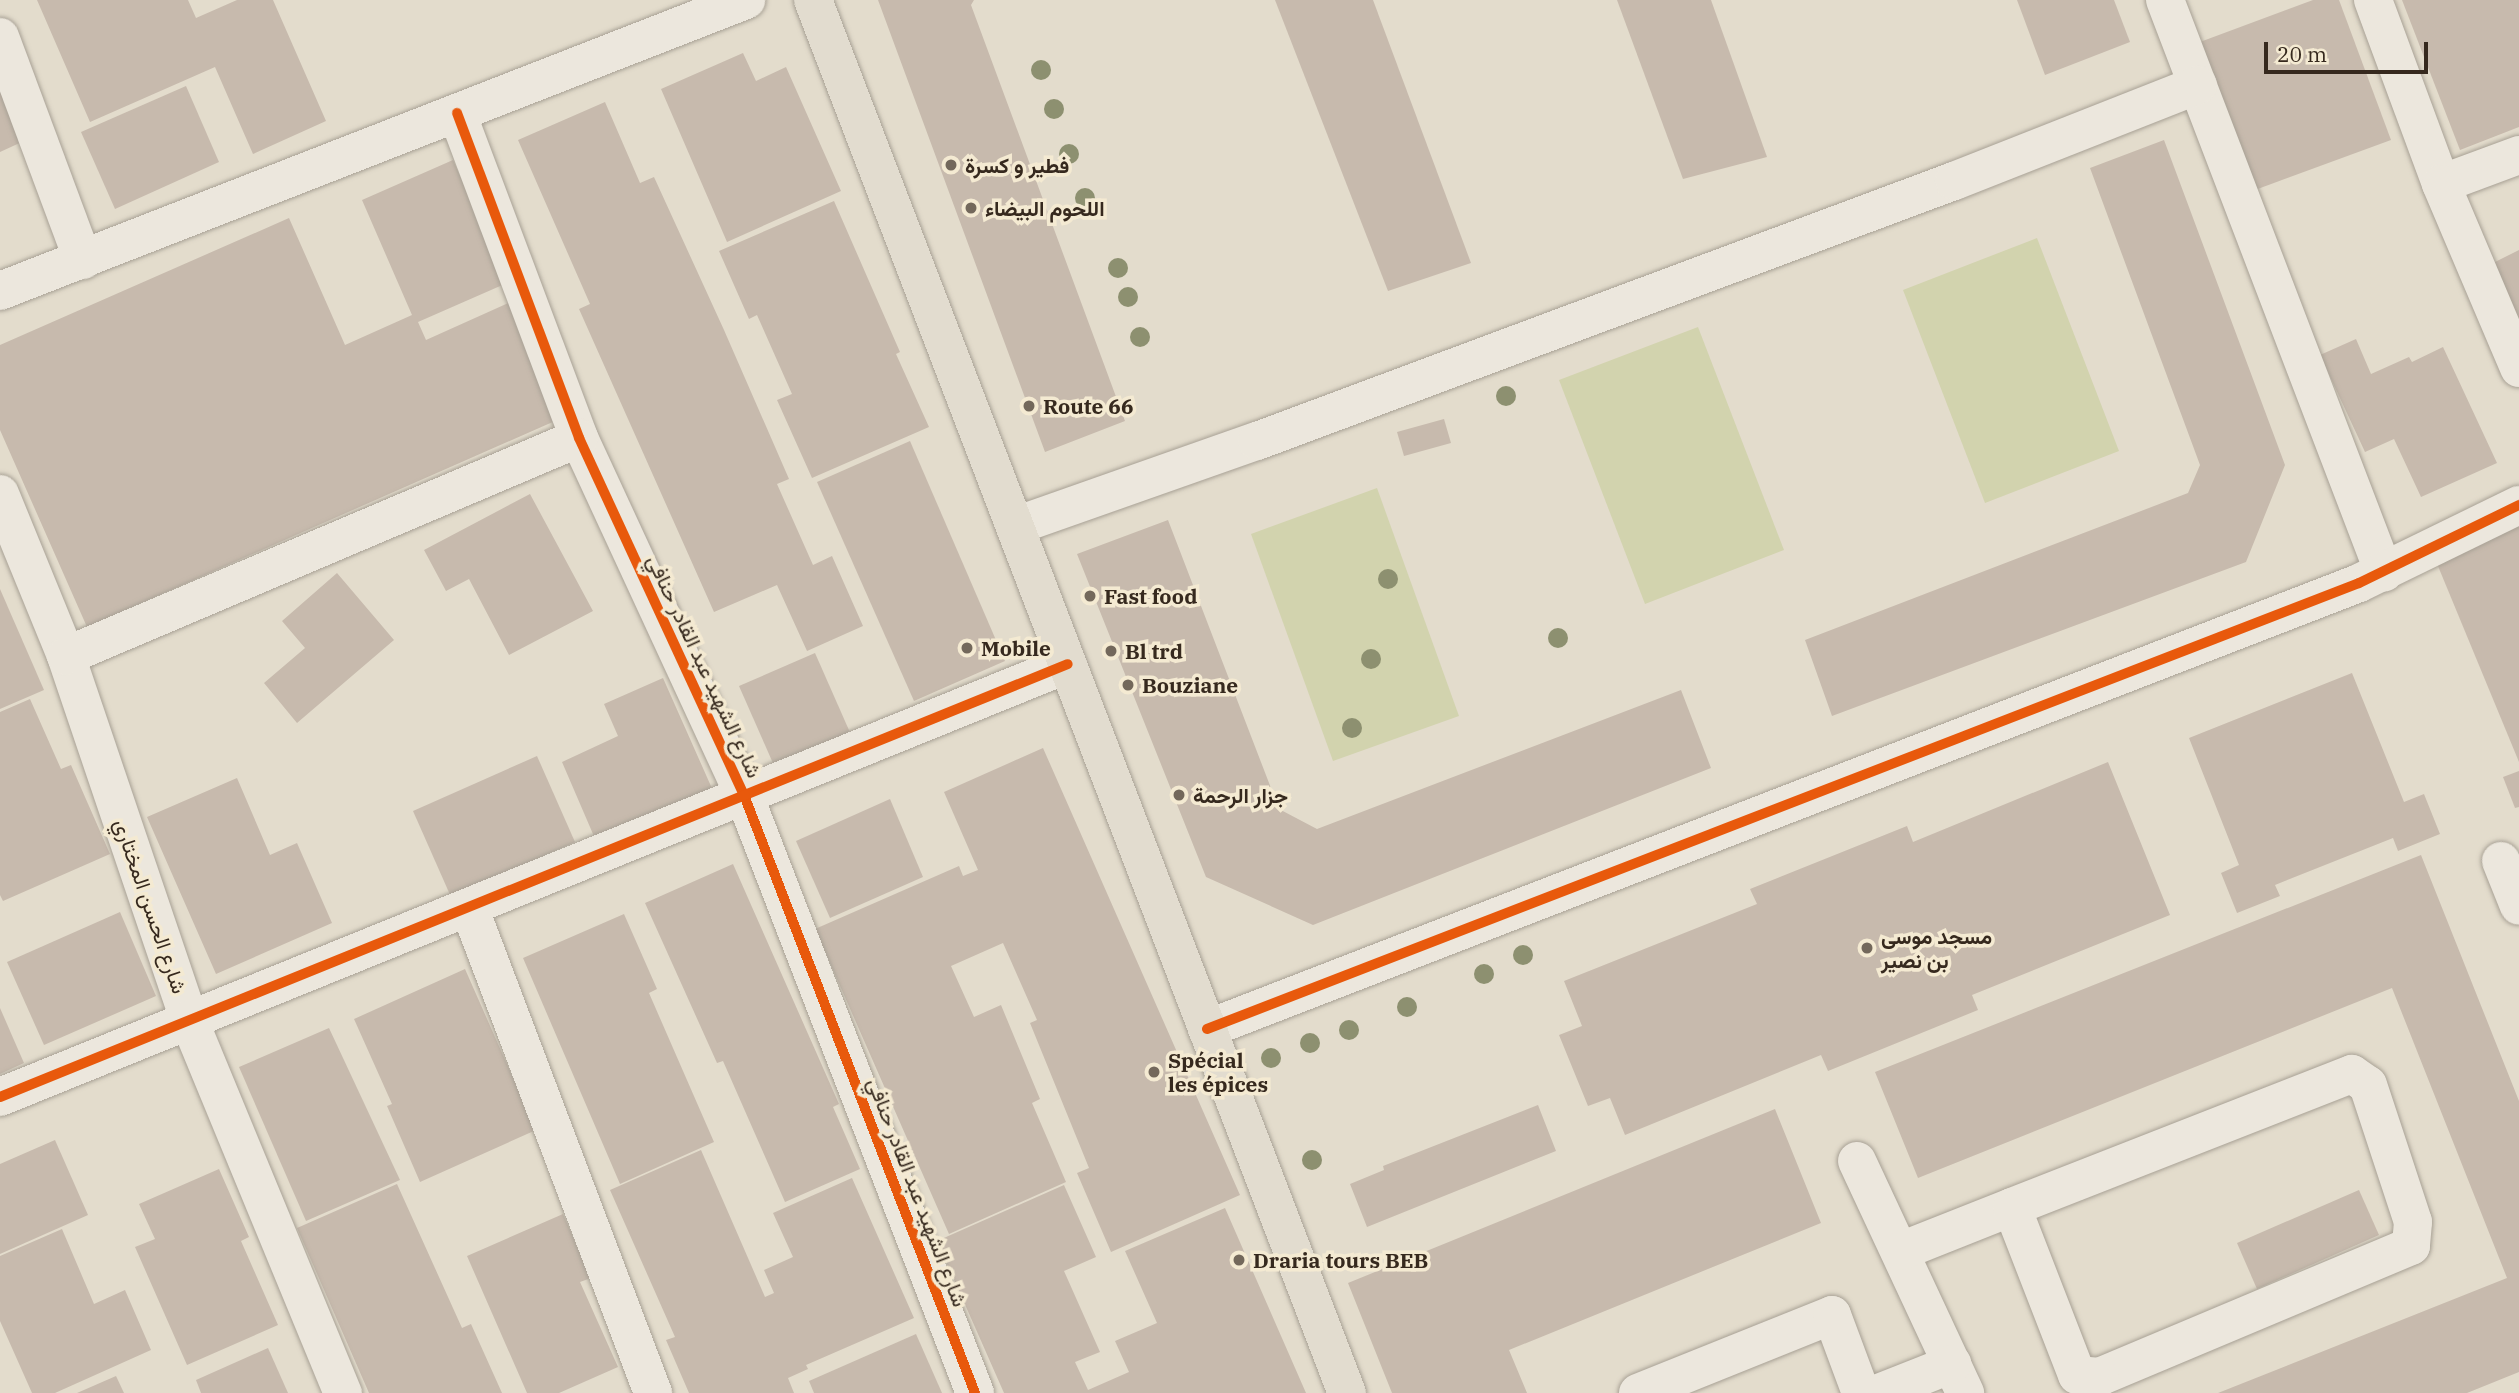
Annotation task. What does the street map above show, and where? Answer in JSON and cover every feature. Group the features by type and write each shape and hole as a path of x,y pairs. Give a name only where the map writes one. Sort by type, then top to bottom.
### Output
{"main road":[{"path":"813,0 1346,1393"}],"street":[{"path":"0,291 746,0"},
{"path":"2165,0 2384,573"},
{"path":"2373,0 2441,184 2519,368"},
{"path":"0,37 83,260"},
{"path":"1015,526 1257,441 1954,181 2198,85"},
{"name":"شارع الشهيد عبد القادر حنافي","path":"457,113 579,438 744,795 975,1393"},
{"path":"2441,184 2519,155"},
{"path":"66,656 579,438"},
{"name":"شارع الحسن المختاري","path":"0,494 66,656 189,1020 343,1393"},
{"path":"1207,1029 2384,573 2519,505"},
{"path":"0,1097 1068,664"},
{"path":"2501,861 2519,906"},
{"path":"469,907 653,1393"},
{"path":"1901,1251 2012,1207 2352,1074 2368,1085 2413,1222 2411,1246 2100,1377 2077,1375 2012,1207"},
{"path":"1857,1161 1959,1378 1879,1393"},
{"path":"1638,1393 1832,1315 1861,1393"}],"green space":[{"path":"2037,238 2119,451 1985,503 1903,290"},
{"path":"1698,327 1784,550 1645,604 1559,380"},
{"path":"1377,488 1459,716 1333,761 1251,534"}],"building":[{"path":"37,0 188,0 196,18 237,0 273,0 326,121 253,154 215,67 90,122"},
{"path":"878,0 974,0 971,5 1125,421 1045,452"},
{"path":"1275,0 1373,0 1471,263 1388,291"},
{"path":"1617,0 1711,0 1767,157 1683,179"},
{"path":"2017,0 2114,0 2130,42 2045,75"},
{"path":"2313,0 2339,0 2391,140 2255,190 2200,42"},
{"path":"2402,0 2519,0 2519,127 2460,150"},
{"path":"743,53 756,81 786,67 841,191 727,242 661,89"},
{"path":"0,86 24,141 0,152"},
{"path":"186,86 219,162 115,209 81,132"},
{"path":"605,102 640,183 654,177 724,330 789,479 777,484 813,565 832,556 863,626 807,651 777,585 714,612 579,309 590,304 518,140"},
{"path":"2164,140 2285,465 2246,562 1832,716 1805,640 2188,493 2200,465 2090,168"},
{"path":"453,160 507,283 418,322 426,340 513,301 564,417 87,627 0,430 0,345 289,218 345,345 412,315 362,200"},
{"path":"834,201 900,352 896,354 929,427 812,478 777,400 792,394 757,315 749,319 719,251"},
{"path":"2519,250 2519,322 2491,264"},
{"path":"2356,339 2371,374 2409,357 2412,362 2443,347 2497,463 2421,497 2394,439 2365,452 2320,355"},
{"path":"1444,419 1451,443 1404,456 1397,432"},
{"path":"910,441 1005,661 914,701 817,482"},
{"path":"530,494 593,611 509,655 469,579 446,591 424,550"},
{"path":"2519,518 2519,762 2433,554"},
{"path":"1168,520 1279,809 1317,829 1681,690 1711,768 1313,925 1206,877 1077,554"},
{"path":"337,573 394,640 297,723 264,683 305,648 282,621"},
{"path":"0,589 44,690 0,709"},
{"path":"815,653 852,737 776,770 739,686"},
{"path":"2352,673 2404,802 2424,794 2440,834 2398,851 2393,838 2275,885 2280,896 2237,913 2221,873 2239,865 2189,738"},
{"path":"663,678 714,793 596,841 562,762 618,736 604,704"},
{"path":"30,699 61,769 71,765 110,854 3,901 0,895 0,712"},
{"path":"1043,748 1240,1195 1111,1252 1077,1173 1089,1168 1030,1023 1037,1020 1003,943 951,966 974,1017 1001,1005 1040,1099 1032,1103 1066,1182 949,1234 815,929 959,866 963,876 978,870 944,792"},
{"path":"537,756 575,842 451,897 413,811"},
{"name":"مسجد موسى بن نصير","path":"2108,762 2170,915 1972,995 1978,1010 1828,1071 1821,1055 1625,1135 1610,1098 1588,1106 1559,1035 1582,1026 1564,981 1757,904 1750,889 1907,826 1913,842"},
{"path":"2519,771 2519,807 2515,808 2503,777"},
{"path":"237,778 270,855 297,843 332,923 216,974 147,817"},
{"path":"890,799 923,877 830,918 796,841"},
{"path":"2421,855 2519,1101 2519,1372 2467,1393 2218,1393 2507,1278 2392,988 1918,1178 1875,1072"},
{"path":"733,864 839,1104 833,1107 860,1169 785,1202 723,1061 717,1063 645,903"},
{"path":"120,912 156,996 44,1045 7,962"},
{"path":"624,914 657,989 649,993 714,1142 620,1184 523,958"},
{"path":"465,969 536,1130 420,1182 387,1106 392,1104 354,1019"},
{"path":"0,1008 24,1063 0,1074"},
{"path":"329,1028 400,1180 306,1221 239,1067"},
{"path":"1538,1105 1556,1151 1367,1227 1350,1184 1384,1170 1383,1166"},
{"path":"1775,1109 1821,1223 1509,1350 1527,1393 1392,1393 1348,1283"},
{"path":"55,1140 88,1215 0,1254 0,1164"},
{"path":"701,1150 765,1297 774,1293 764,1270 793,1257 773,1213 852,1178 914,1318 806,1365 808,1369 788,1378 794,1393 689,1393 666,1340 675,1337 610,1190"},
{"path":"219,1169 249,1237 241,1241 278,1325 187,1365 135,1247 155,1239 139,1204"},
{"path":"397,1184 462,1328 471,1324 502,1393 369,1393 297,1228"},
{"path":"1064,1185 1096,1257 1064,1271 1100,1352 1075,1362 1088,1390 1129,1372 1115,1341 1157,1323 1125,1251 1225,1208 1306,1393 1004,1393 937,1241"},
{"path":"2359,1190 2379,1235 2257,1289 2237,1243"},
{"path":"563,1214 591,1278 580,1282 618,1367 559,1393 527,1393 467,1256"},
{"path":"62,1229 94,1304 125,1290 151,1350 55,1393 32,1393 0,1321 0,1256"},
{"path":"916,1334 942,1393 814,1393 809,1381"},
{"path":"268,1348 288,1393 201,1393 196,1380"},
{"path":"116,1376 124,1393 77,1393"}],"cycle path":[{"path":"457,113 579,438 744,795 975,1393"},
{"path":"1207,1029 2359,583 2519,505"},
{"path":"0,1097 1068,664"}],"place":[{"name":"فطير و كسرة","path":"951,165"},
{"name":"اللحوم البيضاء","path":"971,208"},
{"name":"Route 66","path":"1029,406"},
{"name":"Fast food","path":"1090,596"},
{"name":"Mobile","path":"967,648"},
{"name":"Bl trd","path":"1111,651"},
{"name":"Bouziane","path":"1128,685"},
{"name":"جزار الرحمة","path":"1179,795"},
{"name":"مسجد موسى بن نصير","path":"1867,948"},
{"name":"Spécial les épices","path":"1154,1072"},
{"name":"Draria tours BEB","path":"1239,1260"}]}
